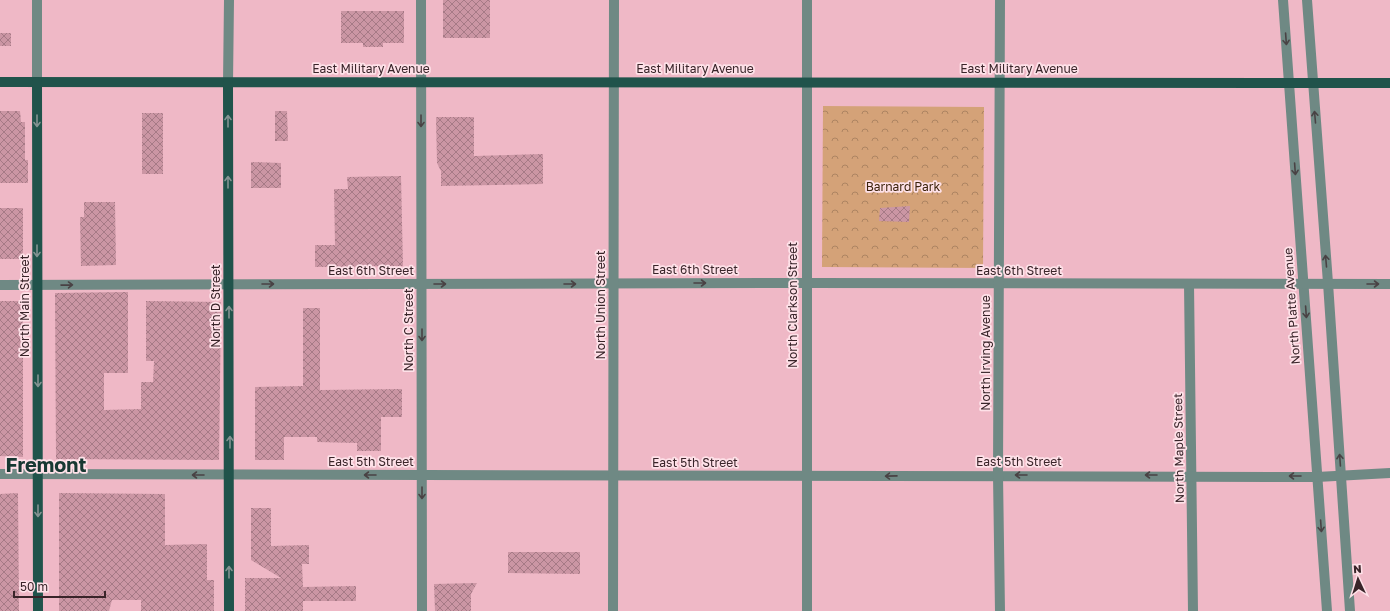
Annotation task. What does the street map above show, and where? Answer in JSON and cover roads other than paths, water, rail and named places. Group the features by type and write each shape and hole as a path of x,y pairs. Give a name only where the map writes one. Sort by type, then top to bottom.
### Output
{"main road":[{"name":"East Military Avenue","path":"0,82 1390,83"},
{"name":"North Main Street","path":"37,82 38,611"},
{"name":"North D Street","path":"228,83 230,475 228,611"}],"street":[{"name":"North Main Street","path":"37,0 37,82"},
{"name":"North D Street","path":"228,83 229,0"},
{"name":"North C Street","path":"421,0 422,611"},
{"name":"North Union Street","path":"613,611 614,0"},
{"name":"North Clarkson Street","path":"807,0 807,611"},
{"name":"North Irving Avenue","path":"1000,0 998,475 1000,611"},
{"name":"North Platte Avenue","path":"1283,0 1327,611"},
{"path":"1307,0 1350,611"},
{"name":"East 6th Street","path":"0,286 422,283 1390,284"},
{"name":"North Maple Street","path":"1189,284 1193,611"},
{"name":"East 5th Street","path":"0,474 806,477 998,475 1317,477 1390,473"}],"district":[{"name":"Fremont","path":"46,465"}],"park label":[{"name":"Barnard Park","path":"903,187"}]}
